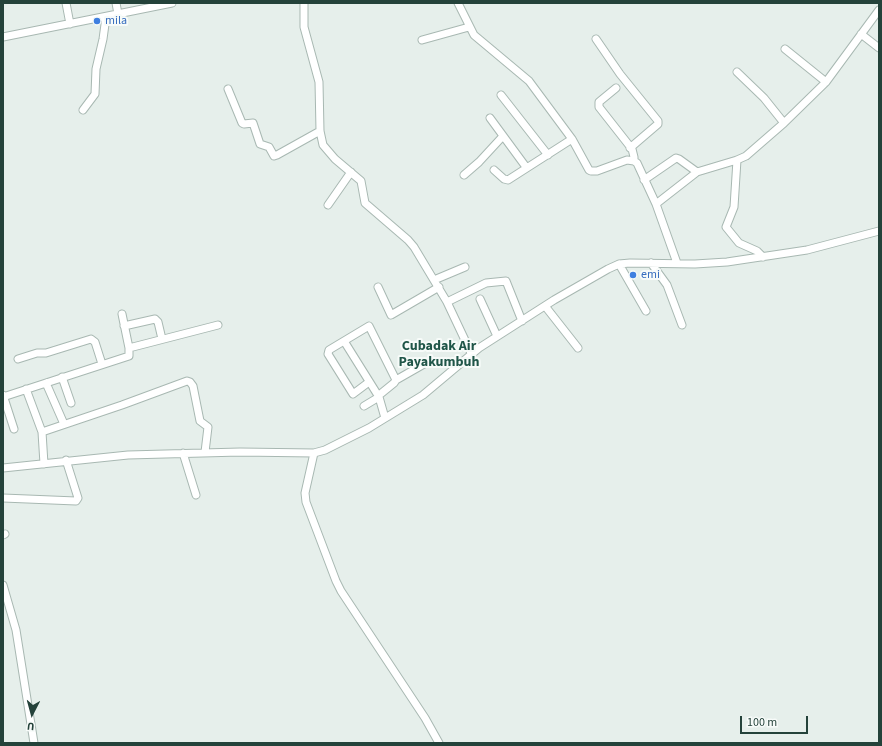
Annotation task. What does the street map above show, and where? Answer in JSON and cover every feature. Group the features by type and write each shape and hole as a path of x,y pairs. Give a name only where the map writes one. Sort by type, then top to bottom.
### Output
{"street":[{"path":"66,3 70,24"},
{"path":"116,3 118,14"},
{"path":"3,37 155,5 172,3"},
{"path":"304,3 304,27 319,82 320,130 322,141 335,159 361,181 365,203 412,244 439,287 472,355"},
{"path":"458,3 474,35 529,81 572,139 587,168 591,171 597,171 627,160 634,161 639,166 656,204 677,263"},
{"path":"656,204 697,172 746,156 826,82 879,10"},
{"path":"83,110 93,97 96,90 96,69 103,39 106,16"},
{"path":"422,40 469,27"},
{"path":"861,34 879,48"},
{"path":"596,39 620,74 658,121 658,124 630,148"},
{"path":"785,49 826,82"},
{"path":"737,72 764,98 784,122"},
{"path":"616,88 599,102 599,107 634,154 634,161"},
{"path":"228,89 242,123 245,124 253,122 260,144 269,147 274,156 320,130"},
{"path":"501,95 548,155"},
{"path":"490,118 526,167"},
{"path":"464,174 479,162 503,136"},
{"path":"494,170 507,180 572,139"},
{"path":"644,180 676,158 697,172"},
{"path":"737,160 734,207 726,227 739,243 757,251 763,257"},
{"path":"328,205 351,172"},
{"path":"3,468 66,460 128,455 205,452 314,453 343,442 423,395 479,348 545,306 619,264 727,262 807,250 879,232"},
{"path":"651,263 667,285 682,325"},
{"path":"619,264 646,311"},
{"path":"434,280 465,267"},
{"path":"447,302 486,283 506,281 522,322"},
{"path":"378,287 391,315 439,287"},
{"path":"480,299 498,336"},
{"path":"545,306 578,348"},
{"path":"14,429 3,396 128,356 130,354 122,314"},
{"path":"124,326 155,319 158,322 162,339"},
{"path":"129,348 218,325"},
{"path":"369,382 353,394 328,354 329,350 369,326 396,380"},
{"path":"18,359 37,353 46,353 92,339 95,342 102,364"},
{"path":"344,341 378,396 385,418"},
{"path":"364,406 396,380 424,364"},
{"path":"62,377 71,403"},
{"path":"42,432 187,381 193,386 200,421 208,427 205,452"},
{"path":"46,383 64,424"},
{"path":"26,389 42,432 44,464"},
{"path":"183,453 196,495"},
{"path":"314,453 305,493 306,502 339,587 440,743"},
{"path":"3,498 76,502 78,498 66,460"},
{"path":"3,585 7,610 21,657 34,743"}],"place":[{"name":"mila","path":"97,21"},
{"name":"emi","path":"633,275"}],"district":[{"name":"Cubadak Air Payakumbuh","path":"439,356"}]}
